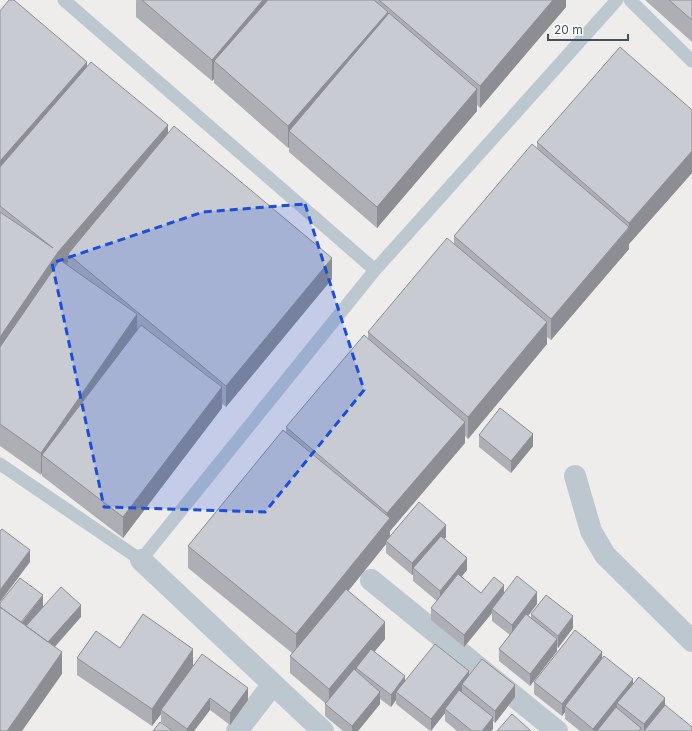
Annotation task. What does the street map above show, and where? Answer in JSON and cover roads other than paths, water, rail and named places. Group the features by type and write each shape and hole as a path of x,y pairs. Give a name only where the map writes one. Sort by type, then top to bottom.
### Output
{"street":[{"path":"575,476 591,531 605,555 692,641"},
{"path":"141,560 323,731"},
{"path":"371,580 557,731"},
{"path":"237,731 273,684"}],"lane":[{"path":"64,0 375,270"},
{"path":"0,464 141,560 375,270 617,0"},
{"path":"630,0 692,61"}]}
